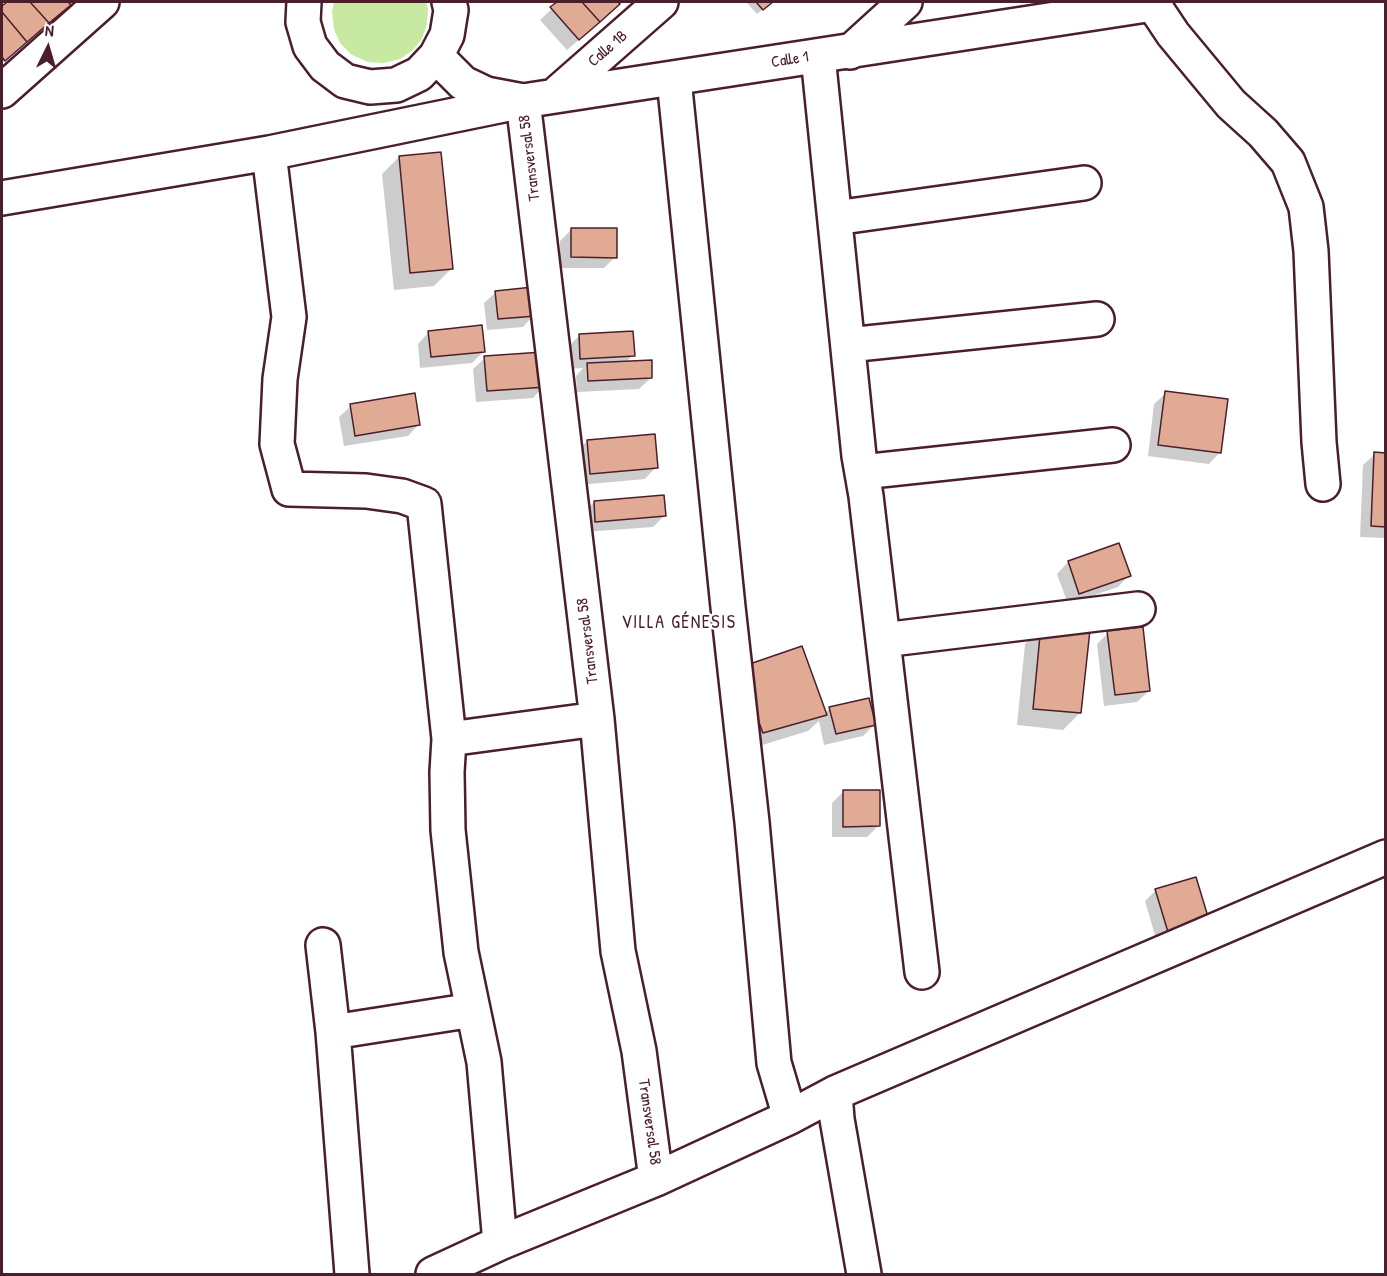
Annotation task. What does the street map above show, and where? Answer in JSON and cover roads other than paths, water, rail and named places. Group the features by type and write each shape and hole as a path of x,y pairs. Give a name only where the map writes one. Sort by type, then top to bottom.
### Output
{"street":[{"path":"2,91 102,2"},
{"path":"304,2 303,22 310,46 325,66 345,81 370,87 396,85 419,74 436,56 447,35 451,10 449,2"},
{"name":"Calle 1B","path":"539,99 662,2"},
{"path":"850,52 905,2"},
{"path":"1155,3 1173,34 1232,104 1263,133 1288,162 1306,207 1311,251 1319,442 1323,484"},
{"name":"Calle 1","path":"436,56 463,83 486,94 539,99 1155,3"},
{"path":"818,56 862,472 922,972"},
{"path":"674,79 752,822 774,1063 790,1117"},
{"path":"2,198 269,153 539,99"},
{"name":"Transversal 58","path":"539,99 618,951 639,1051 657,1179"},
{"path":"269,153 289,317 280,379 277,444 290,489 366,491 402,496 424,504 449,739 448,830 461,952 484,1062 500,1243"},
{"path":"835,218 1084,183"},
{"path":"848,345 1097,319"},
{"path":"862,472 1113,445"},
{"path":"883,640 1138,609"},
{"path":"449,739 597,719"},
{"path":"433,1275 500,1243 657,1179 790,1117 835,1093 1386,857"},
{"path":"323,945 333,1032 352,1275"},
{"path":"333,1032 473,1010"},
{"path":"835,1093 837,1119 864,1275"}],"district":[{"name":"VILLA GÉNESIS","path":"679,623"}]}
